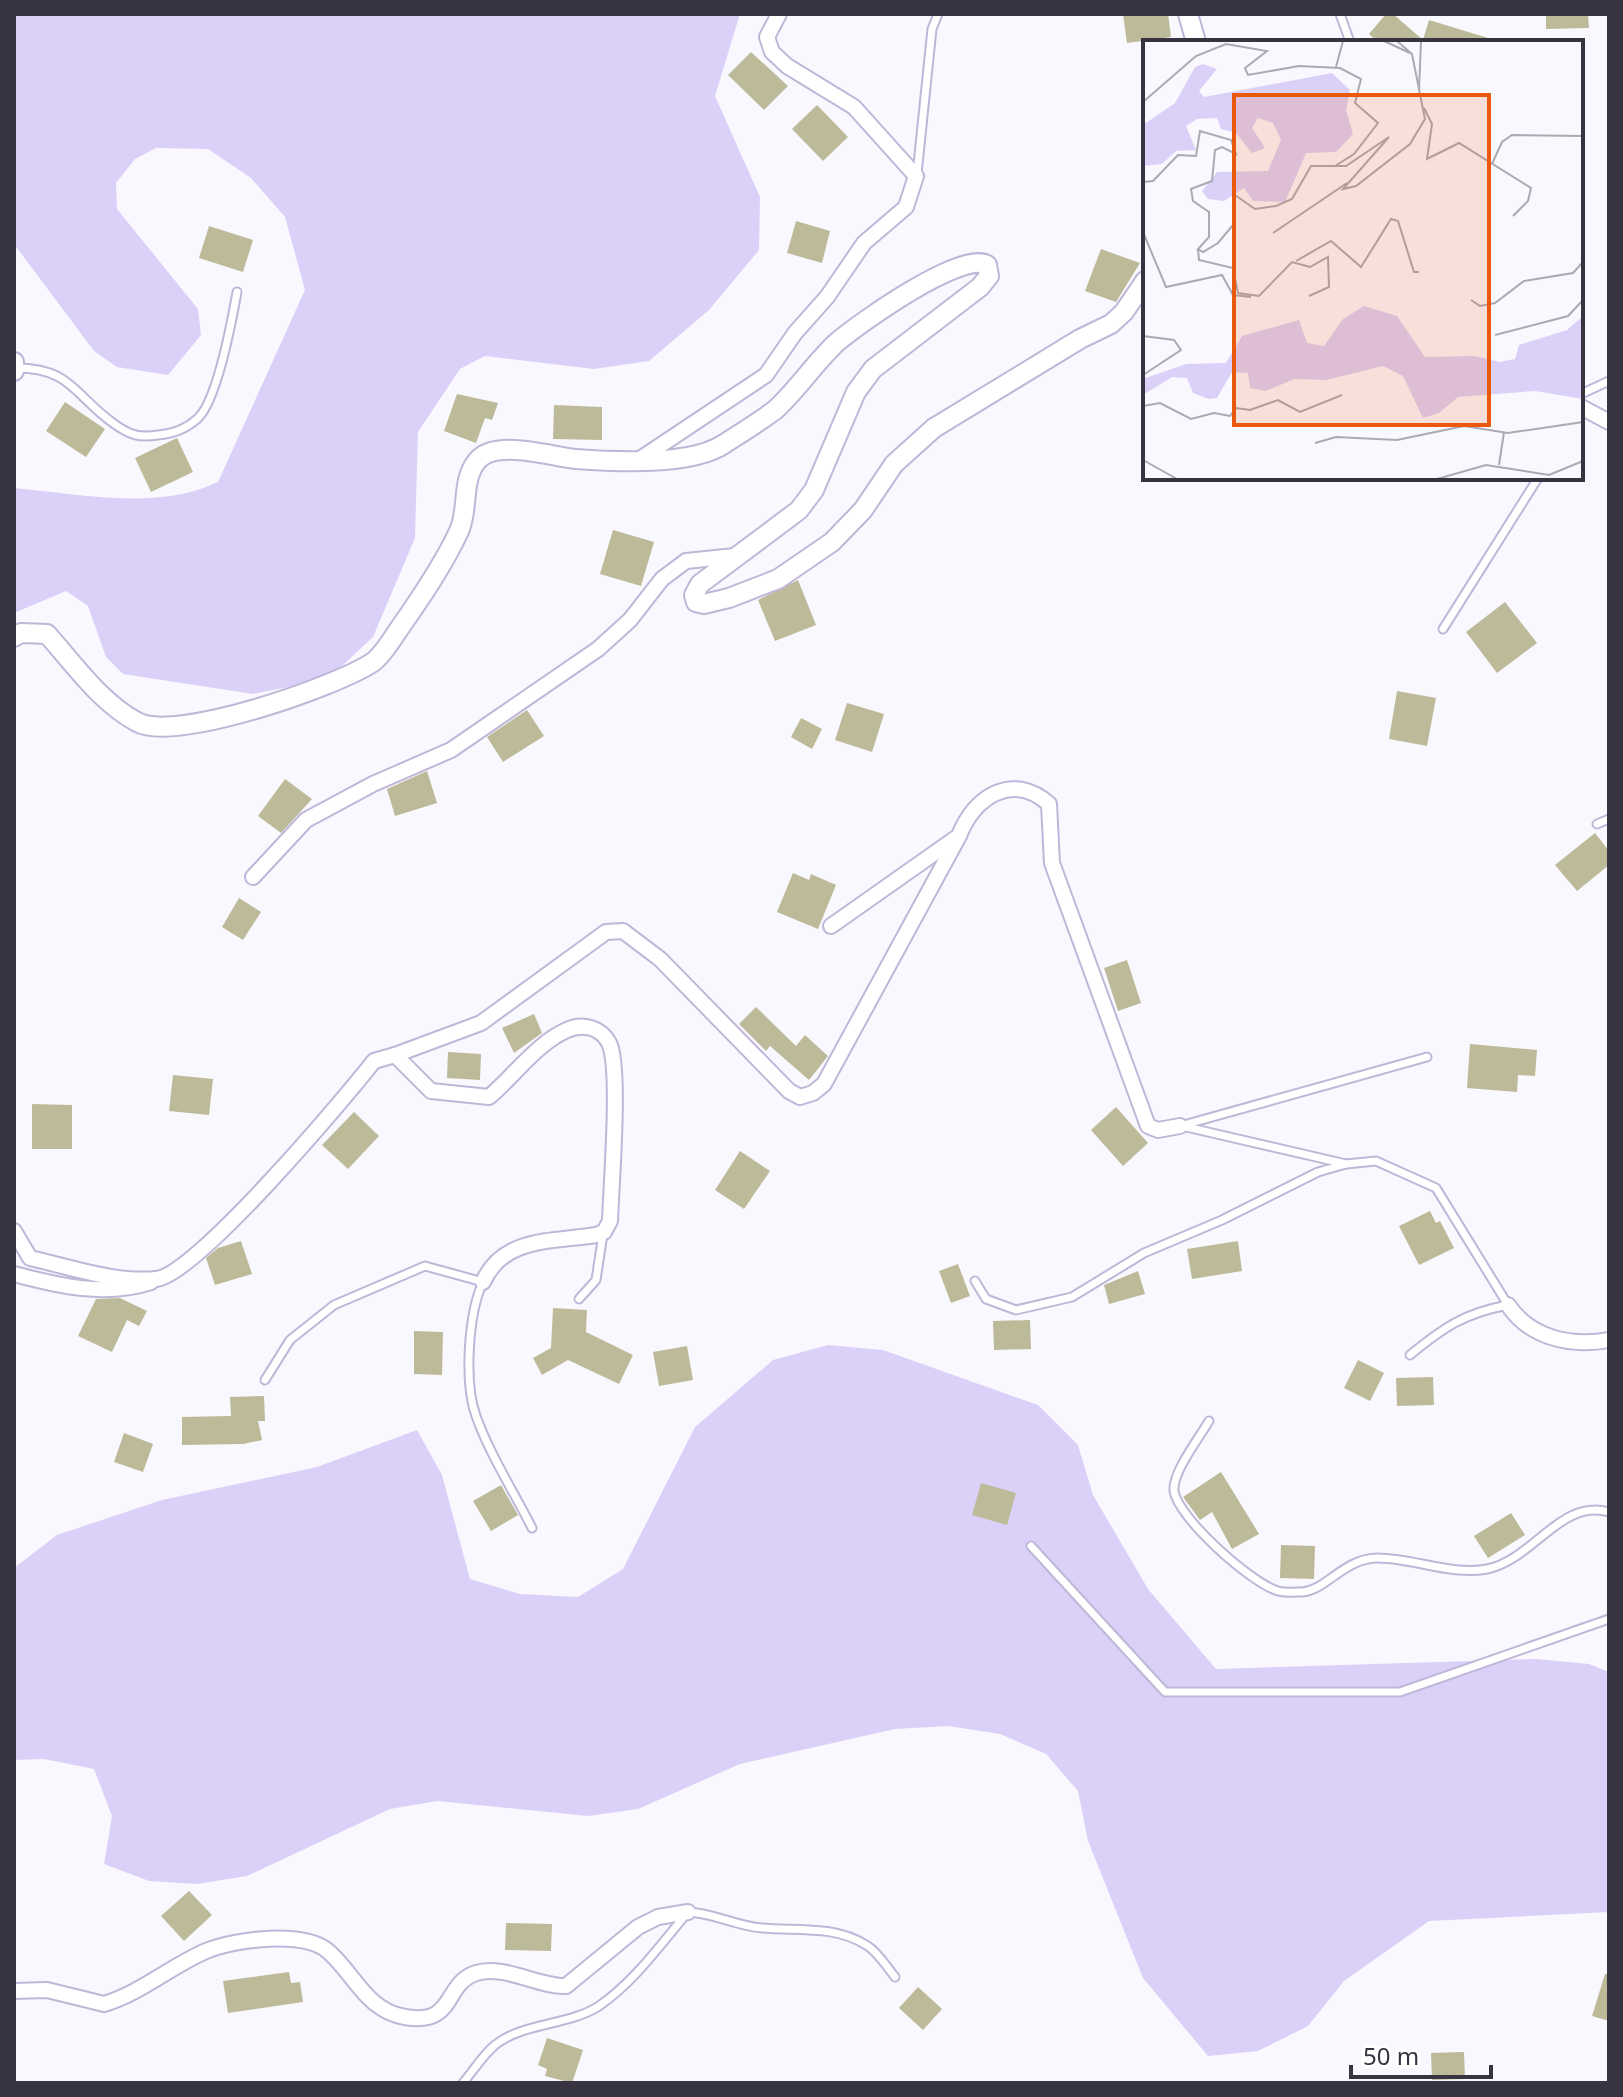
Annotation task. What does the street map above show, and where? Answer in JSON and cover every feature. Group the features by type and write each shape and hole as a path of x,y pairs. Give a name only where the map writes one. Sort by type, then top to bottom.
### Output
{"street":[{"path":"640,459 766,375 795,333 827,297 864,243 906,207 916,176 854,107 787,66 772,52 767,37 779,14"},
{"path":"1188,14 1195,40"},
{"path":"14,637 21,633 47,634 106,700 139,724 173,727 260,709 374,661 400,627 461,529 466,491 477,461 490,452 525,450 575,459 678,459 715,450 775,409 835,344 864,320 952,269 968,262 987,265 989,276 980,287 873,369 856,392 814,490 787,520 700,584 694,595 696,602 704,604 729,598 778,579 832,542 863,510 894,464 934,428 1080,339 1111,324 1124,312 1143,284"},
{"path":"1583,408 1609,422"},
{"path":"253,877 306,820 373,784 451,750 598,649 630,620 662,579 686,561 735,556"},
{"path":"14,1274 73,1289 133,1288 160,1280 210,1243 260,1192 374,1061 481,1023 606,932 623,931 660,959 789,1091 800,1097 813,1093 824,1084 959,836 967,814 983,799 1004,790 1036,793 1049,804 1052,863 1148,1126 1158,1130 1180,1126"},
{"path":"831,926 959,836"},
{"path":"395,1055 431,1091 489,1097 552,1038 570,1028 586,1026 599,1032 610,1045 614,1102 610,1221 604,1232 513,1248 492,1261 483,1282"},
{"path":"14,1231 30,1258 119,1277 160,1280"},
{"path":"1508,1305 1520,1323 1541,1334 1571,1342 1609,1340"},
{"path":"14,1991 47,1990 104,2004 206,1951 284,1938 302,1939 320,1944 371,2001 389,2013 423,2019 438,2015 464,1982 476,1973 496,1972 553,1987 566,1986 638,1927 658,1917 688,1912"}],"lane":[{"path":"916,176 932,29 938,14"},
{"path":"1340,14 1349,40"},
{"path":"15,367 41,368 70,383 112,422 137,438 172,434 198,418 227,352 237,292"},
{"path":"1583,393 1609,381"},
{"path":"1443,629 1537,480"},
{"path":"1597,824 1609,819"},
{"path":"1180,1126 1427,1057"},
{"path":"1180,1126 1346,1164"},
{"path":"975,1281 986,1299 1016,1310 1072,1297 1144,1253 1222,1220 1318,1172 1346,1164 1376,1161 1436,1188 1508,1305 1475,1311 1440,1330 1410,1355"},
{"path":"579,1299 596,1280 604,1232"},
{"path":"265,1380 290,1340 334,1305 425,1266 483,1282 474,1301 468,1333 475,1414 532,1528"},
{"path":"1209,1421 1175,1476 1174,1493 1185,1512 1227,1557 1278,1591 1305,1592 1353,1563 1374,1558 1487,1569 1517,1556 1572,1514 1585,1508 1609,1512"},
{"path":"1031,1546 1165,1692 1400,1692 1609,1619"},
{"path":"463,2083 496,2044 525,2032 566,2022 599,2006 637,1973 688,1912 705,1912 759,1928 807,1929 846,1936 868,1945 895,1977"}],"shaded area":[{"path":"14,14 740,14 715,96 760,197 759,250 709,310 649,361 594,369 485,356 460,369 418,432 415,538 373,637 328,679 253,694 123,674 106,657 88,606 66,591 14,613 14,488 144,498 195,491 218,482 305,290 285,217 251,178 208,149 156,148 135,159 116,183 117,209 198,309 201,335 168,375 117,367 94,351 14,244"},
{"path":"828,1345 883,1350 1038,1405 1078,1445 1093,1495 1148,1589 1216,1669 1536,1659 1589,1664 1609,1672 1609,1912 1429,1921 1344,1981 1308,2026 1258,2051 1208,2056 1143,1978 1088,1841 1078,1791 1046,1754 1000,1734 948,1726 895,1729 740,1764 638,1809 588,1816 437,1801 390,1809 247,1876 197,1884 149,1881 104,1864 112,1816 94,1769 44,1759 14,1760 14,1568 57,1535 162,1500 317,1467 417,1430 442,1475 470,1579 520,1594 578,1597 623,1569 695,1427 773,1360"}],"building":[{"path":"1123,14 1168,14 1171,37 1127,43"},
{"path":"1386,14 1393,14 1423,40 1376,40 1369,34"},
{"path":"1546,14 1588,14 1589,28 1546,29"},
{"path":"1429,20 1488,40 1423,40"},
{"path":"751,52 788,86 764,110 728,75"},
{"path":"817,105 848,137 823,161 792,129"},
{"path":"796,221 830,231 822,263 787,253"},
{"path":"209,226 253,240 243,272 199,258"},
{"path":"1101,249 1140,263 1116,302 1085,291"},
{"path":"457,394 498,403 492,420 485,418 476,443 444,431"},
{"path":"65,402 105,429 86,457 46,431"},
{"path":"554,405 602,407 602,440 553,439"},
{"path":"177,438 193,472 151,492 135,458"},
{"path":"613,530 654,542 641,586 600,574"},
{"path":"798,580 816,625 775,641 758,600"},
{"path":"1505,602 1537,643 1497,673 1466,632"},
{"path":"1397,691 1436,698 1427,746 1389,739"},
{"path":"847,703 884,714 872,752 835,740"},
{"path":"527,710 544,736 503,762 487,737"},
{"path":"801,718 822,729 812,749 791,737"},
{"path":"427,771 437,803 395,816 387,789"},
{"path":"285,779 312,799 281,833 258,816"},
{"path":"1595,833 1609,851 1609,865 1577,891 1555,865"},
{"path":"793,873 809,880 811,874 836,885 818,929 777,912"},
{"path":"239,898 261,912 243,940 222,927"},
{"path":"1127,960 1141,1003 1118,1011 1104,968"},
{"path":"756,1007 796,1046 805,1035 828,1056 809,1080 770,1046 766,1051 739,1024"},
{"path":"534,1014 542,1033 514,1053 502,1028"},
{"path":"1470,1044 1537,1050 1535,1076 1518,1075 1517,1092 1467,1088"},
{"path":"448,1052 481,1054 480,1080 447,1078"},
{"path":"173,1075 213,1079 209,1115 169,1111"},
{"path":"32,1104 72,1105 72,1149 32,1149"},
{"path":"1116,1107 1148,1143 1123,1166 1091,1130"},
{"path":"354,1112 379,1136 348,1169 322,1145"},
{"path":"740,1151 770,1171 744,1209 715,1190"},
{"path":"1430,1211 1436,1223 1440,1221 1454,1248 1419,1265 1399,1226"},
{"path":"241,1241 252,1274 215,1285 206,1258 218,1248"},
{"path":"1238,1241 1242,1271 1192,1279 1187,1249"},
{"path":"958,1264 970,1296 951,1303 939,1271"},
{"path":"1138,1271 1145,1294 1109,1304 1104,1285"},
{"path":"120,1298 147,1311 139,1326 127,1320 112,1352 78,1336 96,1299"},
{"path":"553,1308 587,1310 586,1332 633,1355 619,1384 568,1360 542,1375 533,1358 551,1348"},
{"path":"1030,1320 1031,1349 994,1350 993,1321"},
{"path":"414,1331 443,1332 442,1375 414,1374"},
{"path":"687,1346 693,1380 659,1386 653,1352"},
{"path":"1358,1360 1384,1373 1370,1401 1344,1388"},
{"path":"1433,1377 1434,1405 1397,1406 1396,1378"},
{"path":"264,1396 265,1421 258,1421 262,1440 243,1444 182,1445 182,1417 231,1416 230,1397"},
{"path":"124,1433 153,1444 143,1472 114,1462"},
{"path":"1221,1472 1259,1534 1232,1549 1212,1512 1200,1520 1183,1497"},
{"path":"981,1483 1016,1493 1007,1525 972,1515"},
{"path":"501,1485 518,1515 491,1531 473,1501"},
{"path":"1511,1513 1525,1535 1488,1558 1474,1536"},
{"path":"1281,1545 1315,1546 1314,1579 1280,1578"},
{"path":"189,1891 212,1915 184,1941 161,1916"},
{"path":"506,1923 552,1924 551,1951 505,1950"},
{"path":"289,1972 291,1983 300,1982 303,2002 228,2013 223,1981"},
{"path":"1605,1974 1609,1974 1609,2021 1592,2016"},
{"path":"918,1987 942,2009 923,2030 899,2008"},
{"path":"547,2038 583,2050 572,2083 545,2076 547,2069 538,2065"},
{"path":"1464,2052 1465,2079 1432,2080 1431,2053"}]}
